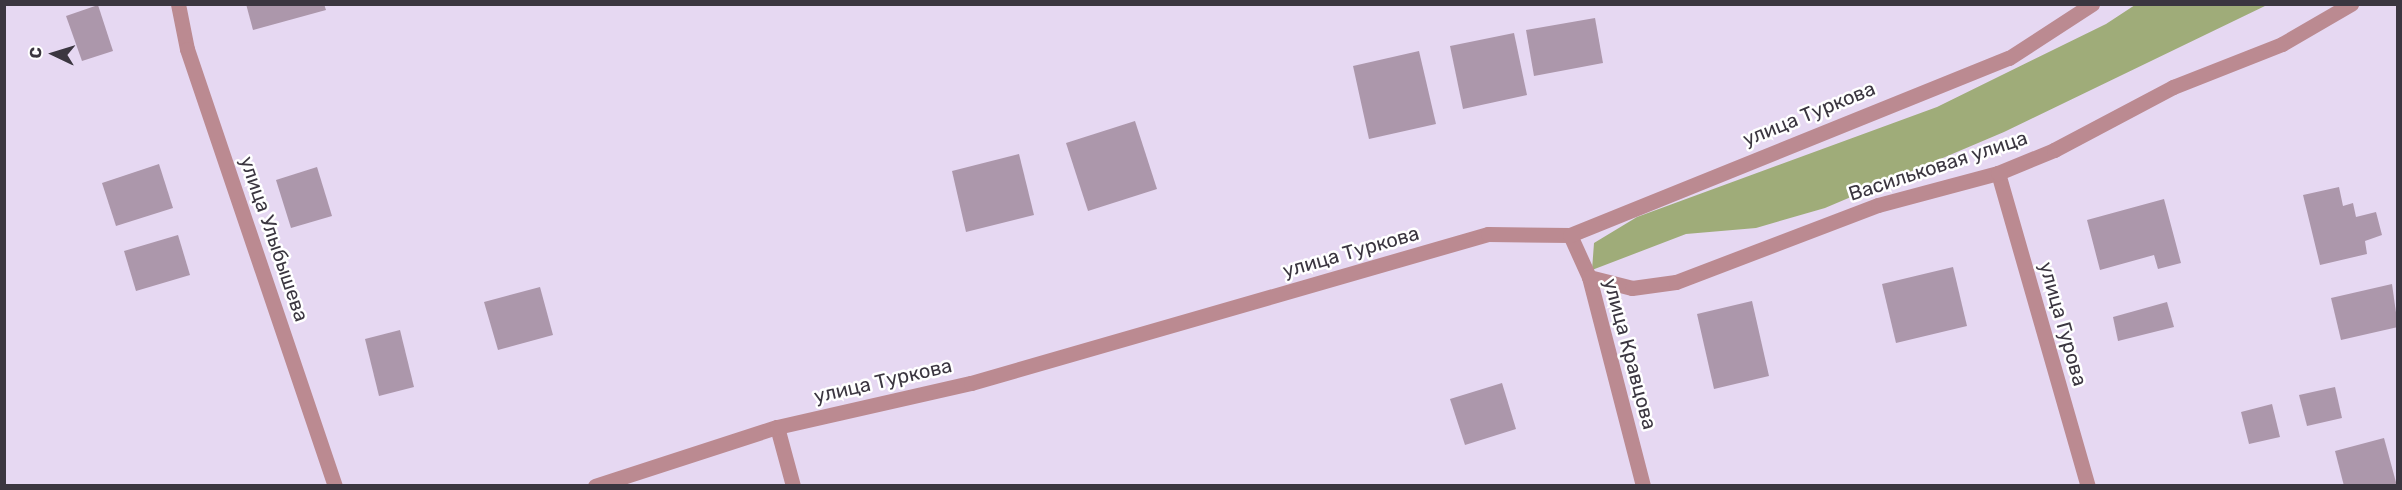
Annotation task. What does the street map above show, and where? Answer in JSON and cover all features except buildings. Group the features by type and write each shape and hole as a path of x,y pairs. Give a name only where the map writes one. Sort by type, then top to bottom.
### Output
{"street":[{"name":"улица Улыбышева","path":"178,4 187,49 335,486"},
{"name":"улица Туркова","path":"595,486 777,427 971,382 1488,234 1570,235 2009,58 2092,4"},
{"name":"Васильковая улица","path":"1588,277 1632,288 1676,282 1878,205 1998,173 2054,150 2173,87 2282,44 2351,4"},
{"name":"улица Гурова","path":"1998,173 2088,486"},
{"name":"улица Кравцова","path":"1570,235 1588,277 1642,486"},
{"path":"777,427 793,486"}],"green space":[{"path":"2135,5 2267,5 2004,132 1825,208 1756,228 1686,234 1592,270 1594,243 1637,217 1937,107 2106,24"}]}
